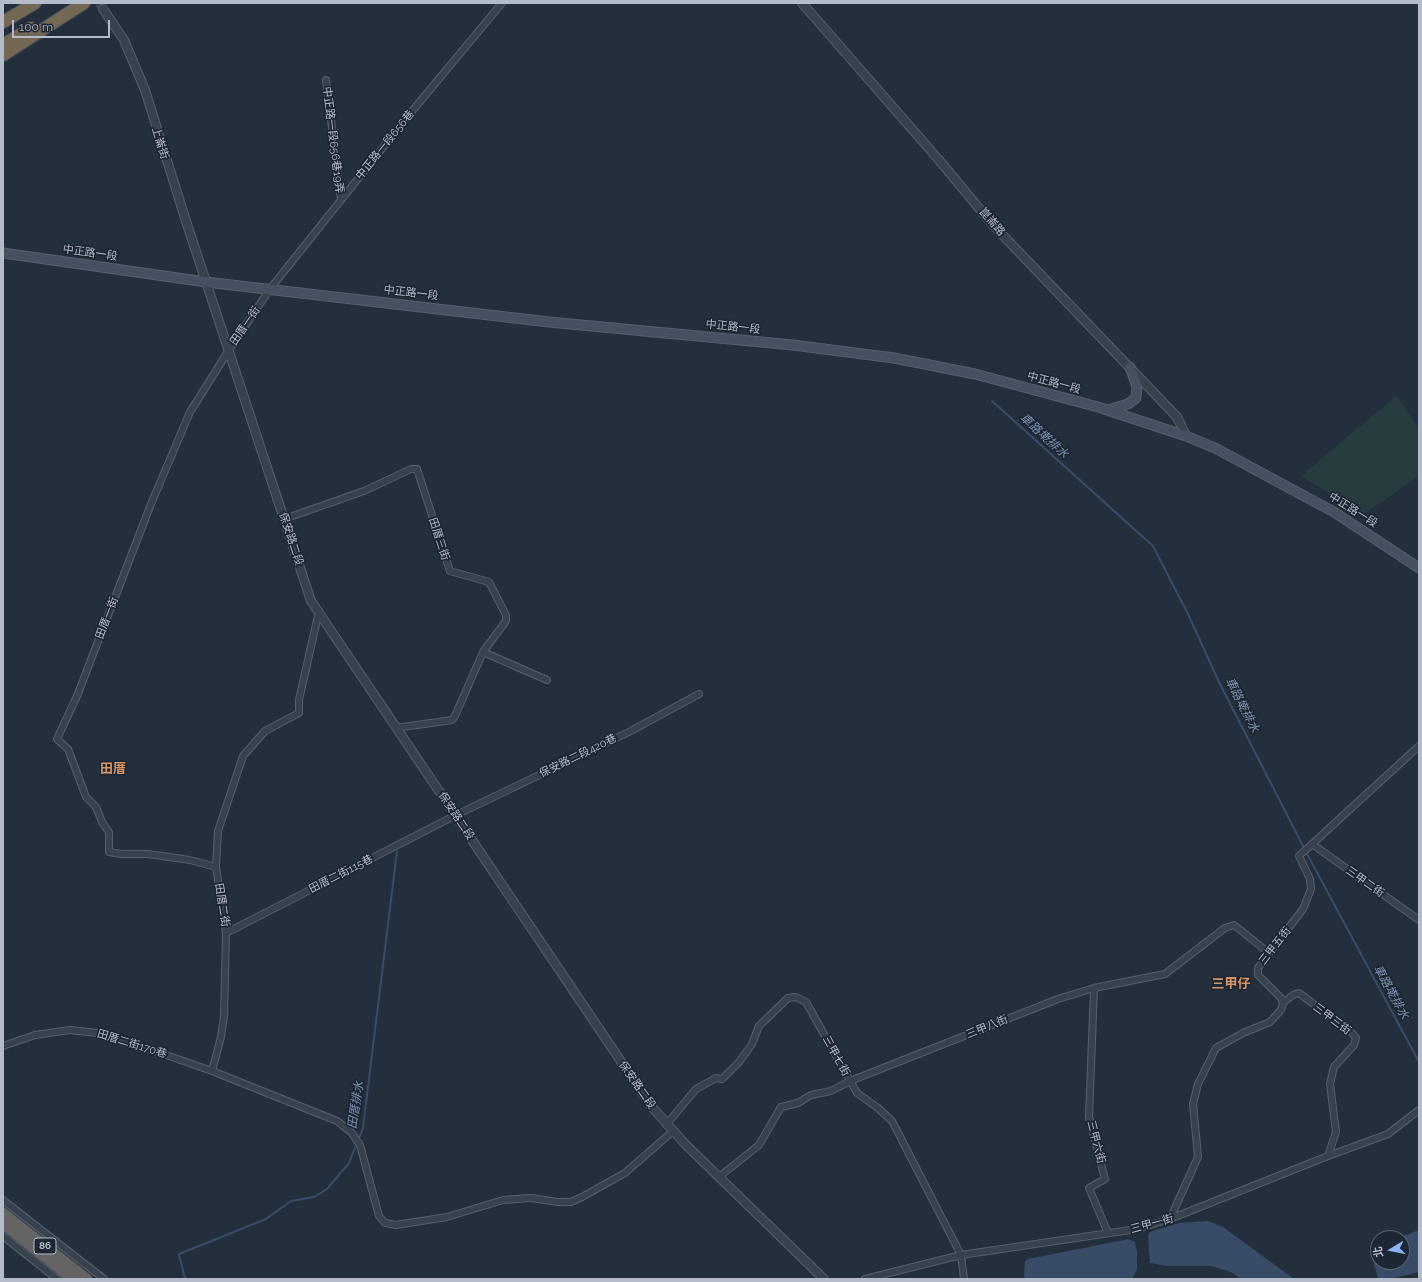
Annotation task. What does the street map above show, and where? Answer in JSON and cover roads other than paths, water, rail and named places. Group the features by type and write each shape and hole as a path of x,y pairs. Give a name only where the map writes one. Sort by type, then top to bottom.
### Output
{"highway":[{"path":"3,22 35,3"},
{"path":"3,45 70,3"},
{"path":"3,55 84,3"},
{"name":"86","path":"3,1213 87,1279"},
{"name":"86","path":"3,1224 72,1279"}],"main road":[{"name":"中正路一段","path":"3,253 206,282 549,322 793,345 894,358 975,374 1108,410 1186,436 1241,462 1334,512 1419,568"},
{"path":"1108,410 1128,404 1136,398 1137,386 1130,367"}],"street":[{"name":"中正路一段656巷","path":"270,289 341,199 502,3"},
{"name":"崑崙路","path":"802,3 939,160 993,225 1177,416 1186,436"},
{"name":"上崙街","path":"103,9 124,40 145,90 206,282"},
{"name":"中正路一段656巷19弄","path":"326,80 341,199"},
{"name":"保安路二段","path":"206,282 311,600 636,1086 666,1125 824,1279"},
{"name":"田厝一街","path":"216,867 190,860 148,854 121,854 109,852 109,832 102,822 96,807 86,797 68,749 57,739 77,696 151,504 190,412 270,289"},
{"name":"田厝三街","path":"284,519 364,491 411,469 417,469 450,571 489,582 506,615 506,621 483,652 455,716 452,720 396,728"},
{"name":"田厝二街","path":"212,1071 221,1037 224,1016 226,933 216,867 218,831 243,756 265,731 299,713 299,700 319,611"},
{"path":"483,652 547,680"},
{"name":"保安路二段420巷","path":"456,815 629,732 699,694"},
{"name":"三甲五街","path":"1283,1003 1258,974 1258,968 1303,910 1311,888 1310,879 1298,856 1419,746"},
{"name":"田厝二街115巷","path":"226,933 456,815"},
{"name":"三甲二街","path":"1312,844 1419,920"},
{"name":"三甲八街","path":"719,1178 759,1145 781,1107 798,1102 811,1095 831,1091 850,1081 1058,999 1094,988 1165,974 1225,928 1234,925 1269,953"},
{"name":"三甲六街","path":"1094,988 1089,1117 1105,1179 1089,1188 1108,1234"},
{"name":"三甲三街","path":"1283,1003 1298,993 1352,1033 1356,1038 1354,1045 1334,1068 1330,1084 1336,1132 1328,1156"},
{"name":"三甲七街","path":"666,1125 696,1089 716,1078 722,1079 739,1062 752,1044 759,1026 788,998 796,996 806,1002 857,1093 878,1108 892,1122 961,1255 964,1279"},
{"path":"1170,1220 1198,1157 1193,1104 1198,1084 1216,1048 1243,1033 1270,1022 1281,1010 1283,1003"},
{"name":"田厝二街170巷","path":"3,1046 35,1035 70,1030 88,1031 106,1034 146,1046 212,1071"},
{"path":"212,1071 337,1121 351,1132 359,1143 379,1216 385,1223 396,1226 447,1218 503,1200 531,1198 558,1202 571,1202 625,1173 673,1131"},
{"name":"三甲一街","path":"865,1279 961,1255 1108,1234 1137,1229 1170,1220 1328,1156 1388,1134 1419,1110"},
{"path":"3,1200 104,1279"},
{"path":"3,1236 57,1279"}],"water":[{"path":"1208,1221 1223,1227 1294,1279 1241,1279 1231,1272 1211,1266 1167,1266 1150,1263 1148,1236 1150,1232 1179,1223"},
{"path":"1419,1230 1419,1272 1389,1279 1378,1279 1376,1270 1410,1270 1410,1234"},
{"path":"1129,1239 1135,1242 1137,1251 1137,1269 1132,1279 1025,1279 1025,1261 1028,1259"}],"waterway":[{"name":"車路墘排水","path":"992,401 1153,546 1188,614 1219,682 1304,848"},
{"name":"田厝排水","path":"185,1279 179,1254 266,1219 291,1201 314,1197 327,1189 349,1163 363,1128 397,851"},
{"name":"車路墘排水","path":"1306,852 1419,1062"}],"tunnel":[{"path":"98,3 103,9"}],"district":[{"name":"田厝","path":"113,769"},
{"name":"三甲仔","path":"1231,984"}]}
